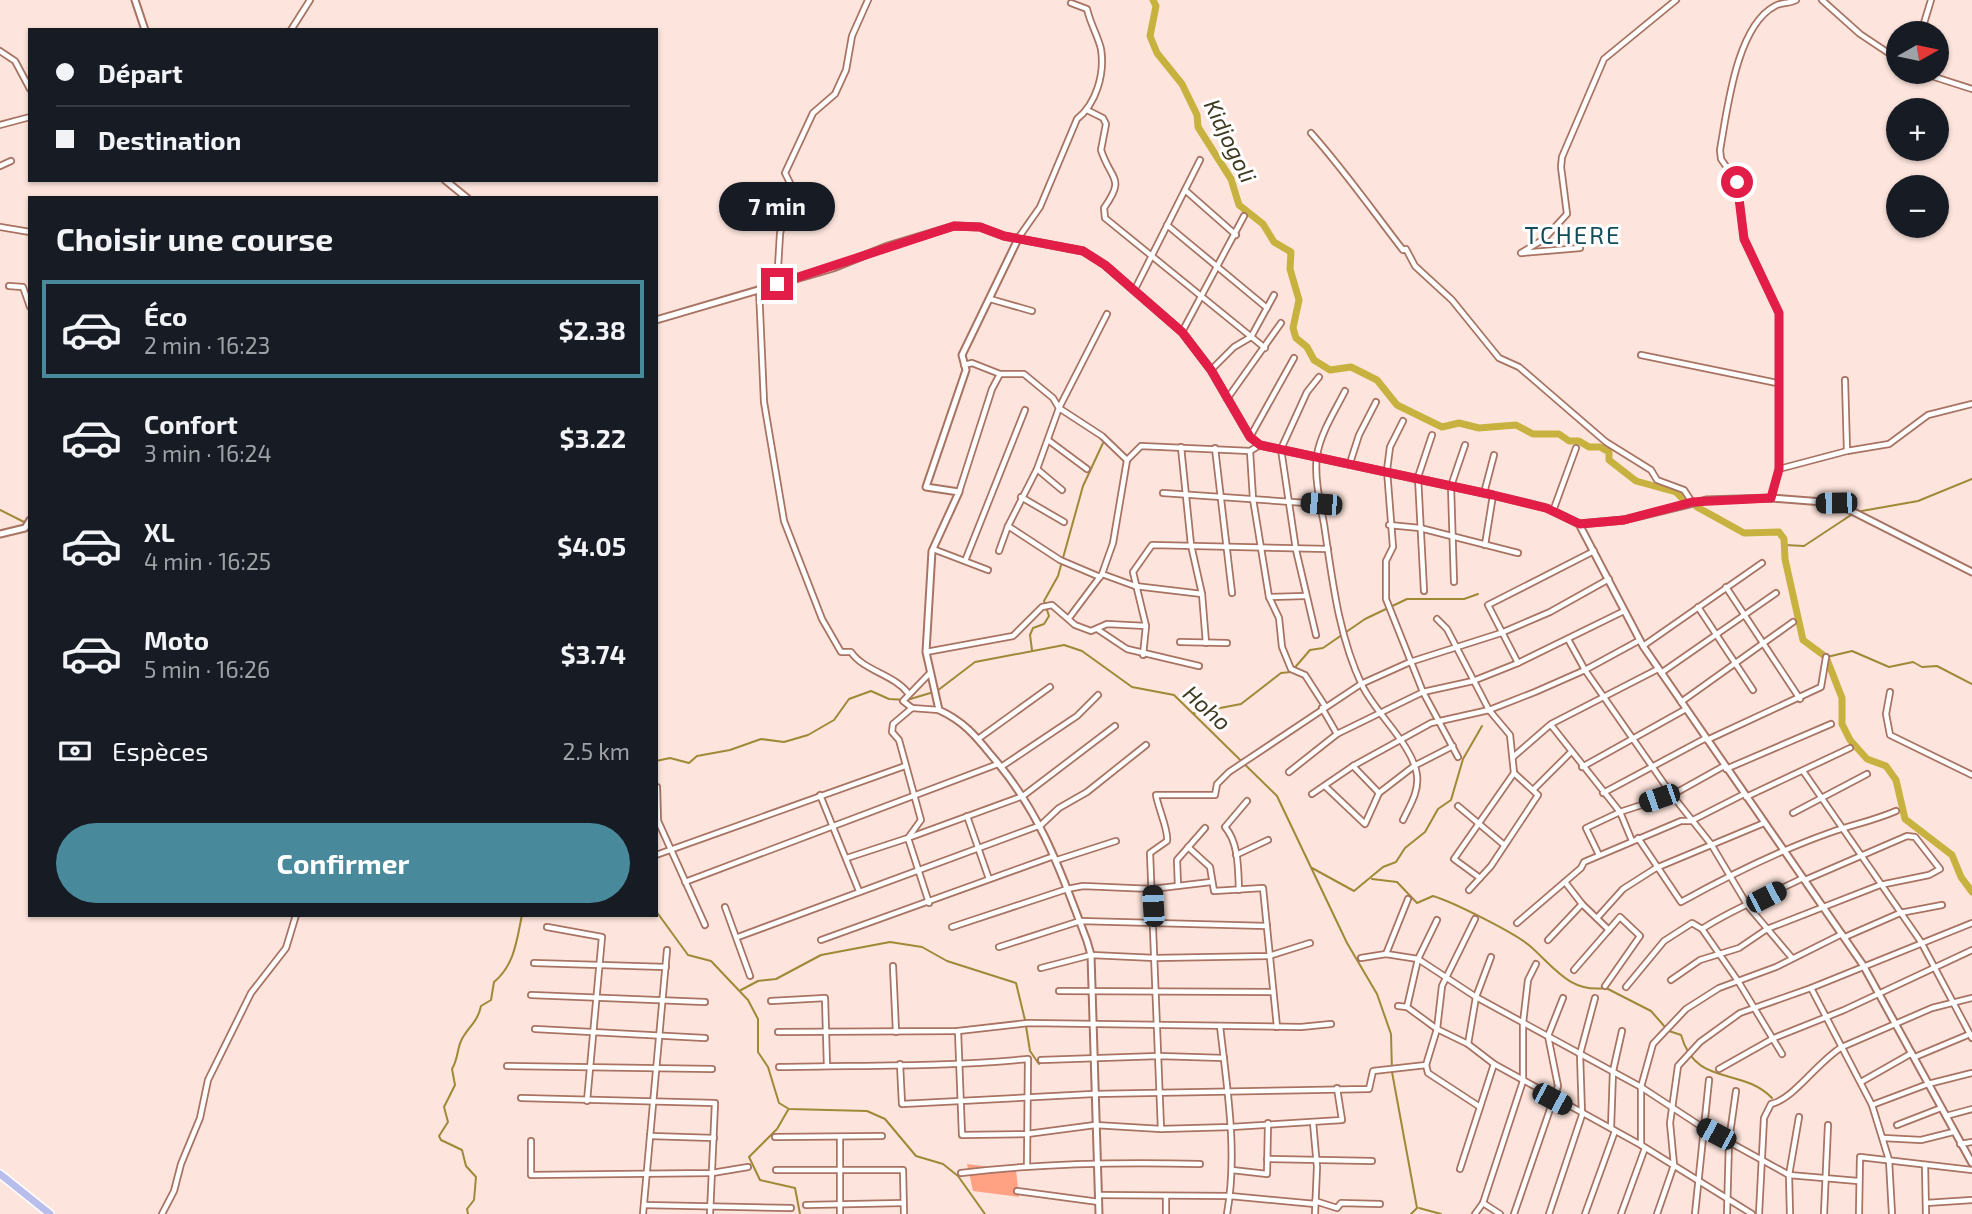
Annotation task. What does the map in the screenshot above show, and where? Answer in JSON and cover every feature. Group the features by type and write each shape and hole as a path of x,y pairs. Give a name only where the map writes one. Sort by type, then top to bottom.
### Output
{"main road":[{"path":"0,1174 50,1214"}],"street":[{"path":"135,0 144,28"},
{"path":"292,28 310,0"},
{"path":"777,284 780,234 790,183 785,173 813,113 835,94 846,69 852,36 868,0"},
{"path":"1580,248 1521,253 1544,239 1567,214 1562,157 1604,59 1676,0"},
{"path":"1771,498 1779,469 1779,313 1744,239 1737,182 1721,159 1720,150 1736,62 1762,16 1776,5 1796,0"},
{"path":"1822,0 1860,34 1886,51"},
{"path":"1925,21 1931,0"},
{"path":"959,492 926,487 966,370 962,355 1019,237 1040,207 1077,119 1087,110 1100,79 1101,47 1087,9 1071,3"},
{"path":"0,51 15,61 28,85"},
{"path":"1950,82 1972,89"},
{"path":"1087,110 1105,122 1101,150 1116,178 1116,189 1103,213 1108,222 1265,348"},
{"path":"0,125 28,118"},
{"path":"1311,133 1355,183 1376,217 1403,250 1406,249 1415,266 1449,296 1499,358 1519,367 1606,442 1651,470 1657,481 1684,490 1692,502"},
{"path":"1134,291 1200,160"},
{"path":"0,166 11,161"},
{"path":"447,182 465,196"},
{"path":"1185,190 1236,235"},
{"path":"1182,332 1244,216"},
{"path":"1167,225 1219,265 1267,308"},
{"path":"658,319 954,226 980,227 1004,236 1083,251 1105,265 1182,332 1211,370 1250,437 1260,445 1387,470 1493,495 1553,511 1580,524 1624,520 1692,502 1771,498 1846,506 1888,531 1972,572"},
{"path":"0,227 28,232"},
{"path":"9,286 23,287 28,301"},
{"path":"759,289 764,402 784,521 822,619 841,652 851,652 856,660 883,672 908,693"},
{"path":"1211,370 1234,347 1251,337 1274,295"},
{"path":"990,299 1032,311"},
{"path":"999,551 1008,526 1037,469 1059,408 1107,314"},
{"path":"1227,400 1281,323"},
{"path":"1641,355 1777,383"},
{"path":"1250,437 1294,358"},
{"path":"964,365 972,363 1000,374 1024,374 1053,398 1059,408 1102,436 1127,460"},
{"path":"939,710 926,652 933,549 959,492 992,389 1000,374"},
{"path":"1315,635 1296,550 1281,449 1307,392 1319,377"},
{"path":"1845,380 1847,451"},
{"path":"1345,391 1323,434 1317,457 1321,504 1346,643 1361,684 1414,766 1417,792 1403,820"},
{"path":"1350,463 1359,435 1376,402"},
{"path":"1779,469 1847,451 1889,444 1928,415 1972,404"},
{"path":"965,561 1024,410"},
{"path":"1403,421 1391,447 1387,470 1389,525 1393,547 1386,561 1385,599 1423,692 1458,757"},
{"path":"1424,591 1418,477 1432,435"},
{"path":"1048,440 1087,469"},
{"path":"1454,582 1451,486 1465,444"},
{"path":"1069,618 1101,576 1113,543 1127,460 1141,446 1250,451 1260,445"},
{"path":"1181,447 1191,545 1202,594 1206,643"},
{"path":"1215,448 1232,593"},
{"path":"1553,511 1576,448"},
{"path":"1250,451 1253,499 1269,597 1279,618 1282,647 1292,670 1305,675 1337,734"},
{"path":"1483,493 1493,454"},
{"path":"1037,469 1062,490"},
{"path":"1163,493 1321,504"},
{"path":"1485,545 1493,495"},
{"path":"1021,498 1064,522"},
{"path":"1580,524 1641,643 1844,936 1898,1022 1953,1132 1972,1163"},
{"path":"1389,525 1420,528 1518,553"},
{"path":"1008,526 1060,560 1101,576 1135,586 1202,594"},
{"path":"0,534 27,529"},
{"path":"1143,655 1146,626 1135,586 1135,566 1152,545 1328,549"},
{"path":"933,549 988,570"},
{"path":"1518,663 1488,605 1594,551"},
{"path":"1312,794 1326,787 1353,766 1440,720 1489,710 1585,670 1641,643 1762,562"},
{"path":"1161,1129 1150,853 1167,841 1168,836 1160,817 1156,795 1215,795 1217,784 1229,772 1361,684 1410,662 1501,633 1550,612 1609,579"},
{"path":"1726,587 1800,699"},
{"path":"1513,757 1551,724 1660,671 1776,593"},
{"path":"1269,597 1306,596"},
{"path":"926,652 1013,636 1042,607 1052,605 1091,631 1107,624 1146,626"},
{"path":"1698,607 1753,690"},
{"path":"1289,772 1337,734 1379,713 1423,692 1473,681 1518,663 1569,641 1624,611"},
{"path":"1437,620 1447,629 1489,710 1510,735 1514,773 1454,859 1480,878"},
{"path":"1681,702 1793,622"},
{"path":"1096,629 1127,649 1143,655 1199,666"},
{"path":"1569,641 1585,670 1672,796 1711,844 1748,906 1792,958"},
{"path":"1180,642 1227,643"},
{"path":"1603,793 1706,739 1800,699 1821,687 1826,657"},
{"path":"929,674 903,699 912,708 939,710 962,720 1023,796 1057,858 1091,955 1093,1094 1099,1214"},
{"path":"978,739 1050,687"},
{"path":"1890,692 1886,714 1890,735 1972,775"},
{"path":"685,883 1000,765 1077,716 1098,695"},
{"path":"908,838 921,820 899,740 892,732 893,724 912,708"},
{"path":"1582,766 1686,709"},
{"path":"1551,724 1620,812 1632,841"},
{"path":"1599,855 1586,828 1620,812 1672,796 1725,767 1831,724"},
{"path":"847,858 1023,796 1115,726"},
{"path":"738,937 1041,825 1059,808 1087,792 1146,745"},
{"path":"1326,787 1365,824 1378,793 1414,766 1453,746"},
{"path":"1517,923 1584,862 1638,838 1691,821 1850,748"},
{"path":"1534,789 1571,752"},
{"path":"658,854 905,766"},
{"path":"1353,766 1378,793"},
{"path":"1803,771 1921,942 1971,1036 1914,1055 1861,1082"},
{"path":"1469,890 1538,794 1514,773"},
{"path":"1793,813 1867,774"},
{"path":"820,795 859,891"},
{"path":"1240,890 1236,855 1230,833 1225,827 1247,801"},
{"path":"1458,806 1503,844"},
{"path":"1638,838 1681,902 1731,875 1786,851 1896,811"},
{"path":"967,816 989,879"},
{"path":"1597,918 1623,889 1656,868 1764,823"},
{"path":"658,824 705,925"},
{"path":"1178,886 1177,860 1205,828"},
{"path":"1671,980 1700,960 1739,948 1767,929 1880,885 1929,875 1940,869 1914,837 1907,835 1748,906 1728,912 1702,929"},
{"path":"908,838 929,903"},
{"path":"1236,855 1268,840"},
{"path":"821,940 989,879 1116,841"},
{"path":"1188,847 1210,867 1214,891 1263,888 1277,1027"},
{"path":"952,927 1083,886 1152,889 1211,882"},
{"path":"1565,882 1582,904 1609,930"},
{"path":"1385,954 1408,899"},
{"path":"1548,940 1582,904"},
{"path":"1620,1214 1643,1147 1642,1087 1653,1044 1686,1009 1719,988 1900,913 1942,905"},
{"path":"726,907 750,976"},
{"path":"162,1214 174,1191 181,1164 200,1118 208,1080 251,993 286,948 295,917"},
{"path":"1574,970 1620,917 1640,936 1605,986"},
{"path":"1475,919 1442,986 1437,1029 1426,1065 1429,1073 1480,1107"},
{"path":"1407,1007 1418,959 1437,920"},
{"path":"999,947 1080,921 1267,926"},
{"path":"1626,987 1664,941 1692,923 1702,929 1738,981 1782,1054"},
{"path":"1657,1214 1674,1165 1672,1107 1678,1066 1700,1042 1740,1013 1811,988 1972,923"},
{"path":"547,927 602,937 587,1101"},
{"path":"1041,968 1091,955 1155,958 1269,956 1310,943"},
{"path":"643,1214 667,950"},
{"path":"1719,1069 1774,1038 1972,950"},
{"path":"1361,958 1385,954 1418,959 1476,997 1642,1087 1702,1127 1789,1175 1858,1181"},
{"path":"1468,1044 1476,997 1490,957"},
{"path":"534,963 666,967"},
{"path":"1475,1214 1483,1203 1523,1081 1523,1023 1528,980 1536,964"},
{"path":"893,965 896,1032"},
{"path":"1811,988 1872,1105 1889,1160 1892,1214"},
{"path":"1059,991 1273,992"},
{"path":"531,995 705,1002"},
{"path":"771,1001 825,998 827,1066"},
{"path":"1514,1214 1558,1086 1548,1036 1563,998"},
{"path":"1759,1214 1765,1118 1771,1104 1791,1096 1797,1085 1842,1047 1932,1008 1972,998"},
{"path":"1549,1214 1582,1115 1580,1054 1595,999"},
{"path":"1398,1006 1407,1007 1437,1029 1468,1044 1494,1064 1552,1099 1613,1129 1752,1214"},
{"path":"778,1032 958,1031 1026,1023 1277,1027 1331,1024"},
{"path":"1220,1026 1231,1127 1232,1170 1227,1214"},
{"path":"535,1029 705,1038"},
{"path":"958,1031 962,1135 1027,1133 1095,1125 1161,1129 1342,1120 1337,1088"},
{"path":"1585,1214 1613,1129 1614,1072 1622,1031"},
{"path":"1041,1060 1159,1056 1224,1058"},
{"path":"779,1067 882,1067 900,1064 958,1066 1028,1059 1027,1165"},
{"path":"900,1064 902,1104 1093,1094 1369,1089 1373,1070 1426,1065"},
{"path":"1460,1169 1494,1064"},
{"path":"507,1066 712,1069"},
{"path":"1872,1105 1928,1084 1972,1073"},
{"path":"1695,1214 1709,1080"},
{"path":"1727,1214 1730,1200 1729,1141 1736,1091"},
{"path":"521,1098 654,1104 715,1103 710,1214"},
{"path":"1897,1125 1941,1108"},
{"path":"1945,1116 1972,1109"},
{"path":"1790,1214 1789,1175 1799,1117"},
{"path":"1313,1122 1317,1158 1315,1214"},
{"path":"1232,1170 1267,1174 1268,1123"},
{"path":"1824,1214 1828,1125"},
{"path":"1883,1138 1921,1140 1953,1132"},
{"path":"650,1136 714,1138"},
{"path":"775,1137 882,1136"},
{"path":"840,1137 840,1214"},
{"path":"531,1141 531,1175 645,1171 712,1172 748,1167"},
{"path":"1960,1144 1972,1142"},
{"path":"1859,1214 1860,1157 1972,1170"},
{"path":"1267,1159 1372,1161"},
{"path":"961,1173 1027,1165 1097,1162 1200,1164"},
{"path":"1926,1165 1926,1214"},
{"path":"776,1170 903,1170 904,1214"},
{"path":"1017,1191 1099,1198 1230,1196 1291,1204 1315,1202 1337,1208 1341,1203 1380,1204"},
{"path":"1166,1196 1166,1214"},
{"path":"1926,1203 1972,1199"},
{"path":"806,1205 904,1203"},
{"path":"1483,1203 1500,1214"},
{"path":"1290,1214 1291,1204"},
{"path":"644,1205 773,1211 791,1208"}],"shaded area":[{"path":"967,1164 1016,1170 1019,1197 973,1191"}],"waterway":[{"name":"Kidjogoli","path":"1153,0 1156,6 1150,36 1157,53 1182,84 1197,115 1198,127 1231,179 1239,205 1263,224 1274,242 1291,252 1290,269 1299,300 1293,328 1296,338 1307,347 1314,360 1330,370 1351,367 1377,380 1397,405 1442,427 1459,423 1479,428 1516,425 1533,434 1559,434 1569,441 1600,447 1609,452 1609,460 1636,481 1676,492 1685,501"},
{"path":"1032,650 1030,635 1033,628 1044,624 1049,616 1044,601 1058,576 1083,486 1103,443"},
{"path":"1856,512 1918,501 1972,479"},
{"name":"Kidjogoli","path":"1697,507 1744,533 1779,532 1784,539 1785,559 1803,640 1826,657 1842,698 1842,724 1850,740 1867,759 1886,766 1896,780 1905,819 1952,855 1961,877 1972,892"},
{"name":"Hoho","path":"0,510 28,524"},
{"path":"1785,545 1804,546 1851,515"},
{"path":"1194,713 1241,704 1281,673 1291,672 1310,650 1323,648 1365,619 1407,599 1464,599 1478,594"},
{"name":"Hoho","path":"658,761 670,758 689,763 697,756 730,750 761,739 784,742 808,735 834,720 849,699 871,691 889,699 907,700 937,691 975,662 1064,645 1082,651 1132,687 1174,695 1277,796 1347,943 1377,994 1391,1034 1392,1072 1417,1208 1411,1214"},
{"path":"1827,657 1852,651 1889,667 1913,662 1922,667 1937,666 1972,684"},
{"path":"1312,868 1354,891 1383,867 1396,862 1405,848 1425,832 1438,809 1451,800 1463,759 1482,726"},
{"path":"1372,879 1397,882 1417,903 1433,896 1483,918 1522,940 1573,983 1593,989 1606,988 1651,1011 1665,1027"},
{"path":"658,914 688,955 711,961 748,1000 758,1019 758,1052 768,1067 779,1103 789,1109 867,1111 885,1119 916,1156 943,1164 958,1176 985,1214"},
{"path":"468,1214 467,1209 474,1200 476,1177 466,1166 462,1150 441,1140 439,1136 448,1122 444,1107 455,1085 452,1069 461,1041 481,1006 491,1000 494,982 507,968 522,917"},
{"path":"741,990 758,981 776,979 821,955 890,942 922,947 947,961 1016,983 1025,1020"},
{"path":"1026,1026 1030,1051 1039,1064"},
{"path":"1669,1031 1681,1035 1688,1052 1697,1063 1708,1070 1760,1088 1772,1098"},
{"path":"788,1110 777,1129 749,1157 760,1180 795,1188 800,1214"},
{"path":"1419,1208 1441,1214"}],"district":[{"name":"TCHERE","path":"1573,236"}],"route":[{"path":"777,284 833,268 888,246 954,226 980,227 1004,236 1083,251 1105,265 1182,332 1211,370 1250,437 1260,445 1387,470 1546,508 1580,524 1624,520 1692,502 1771,498 1779,469 1779,313 1744,239 1737,182"}]}
